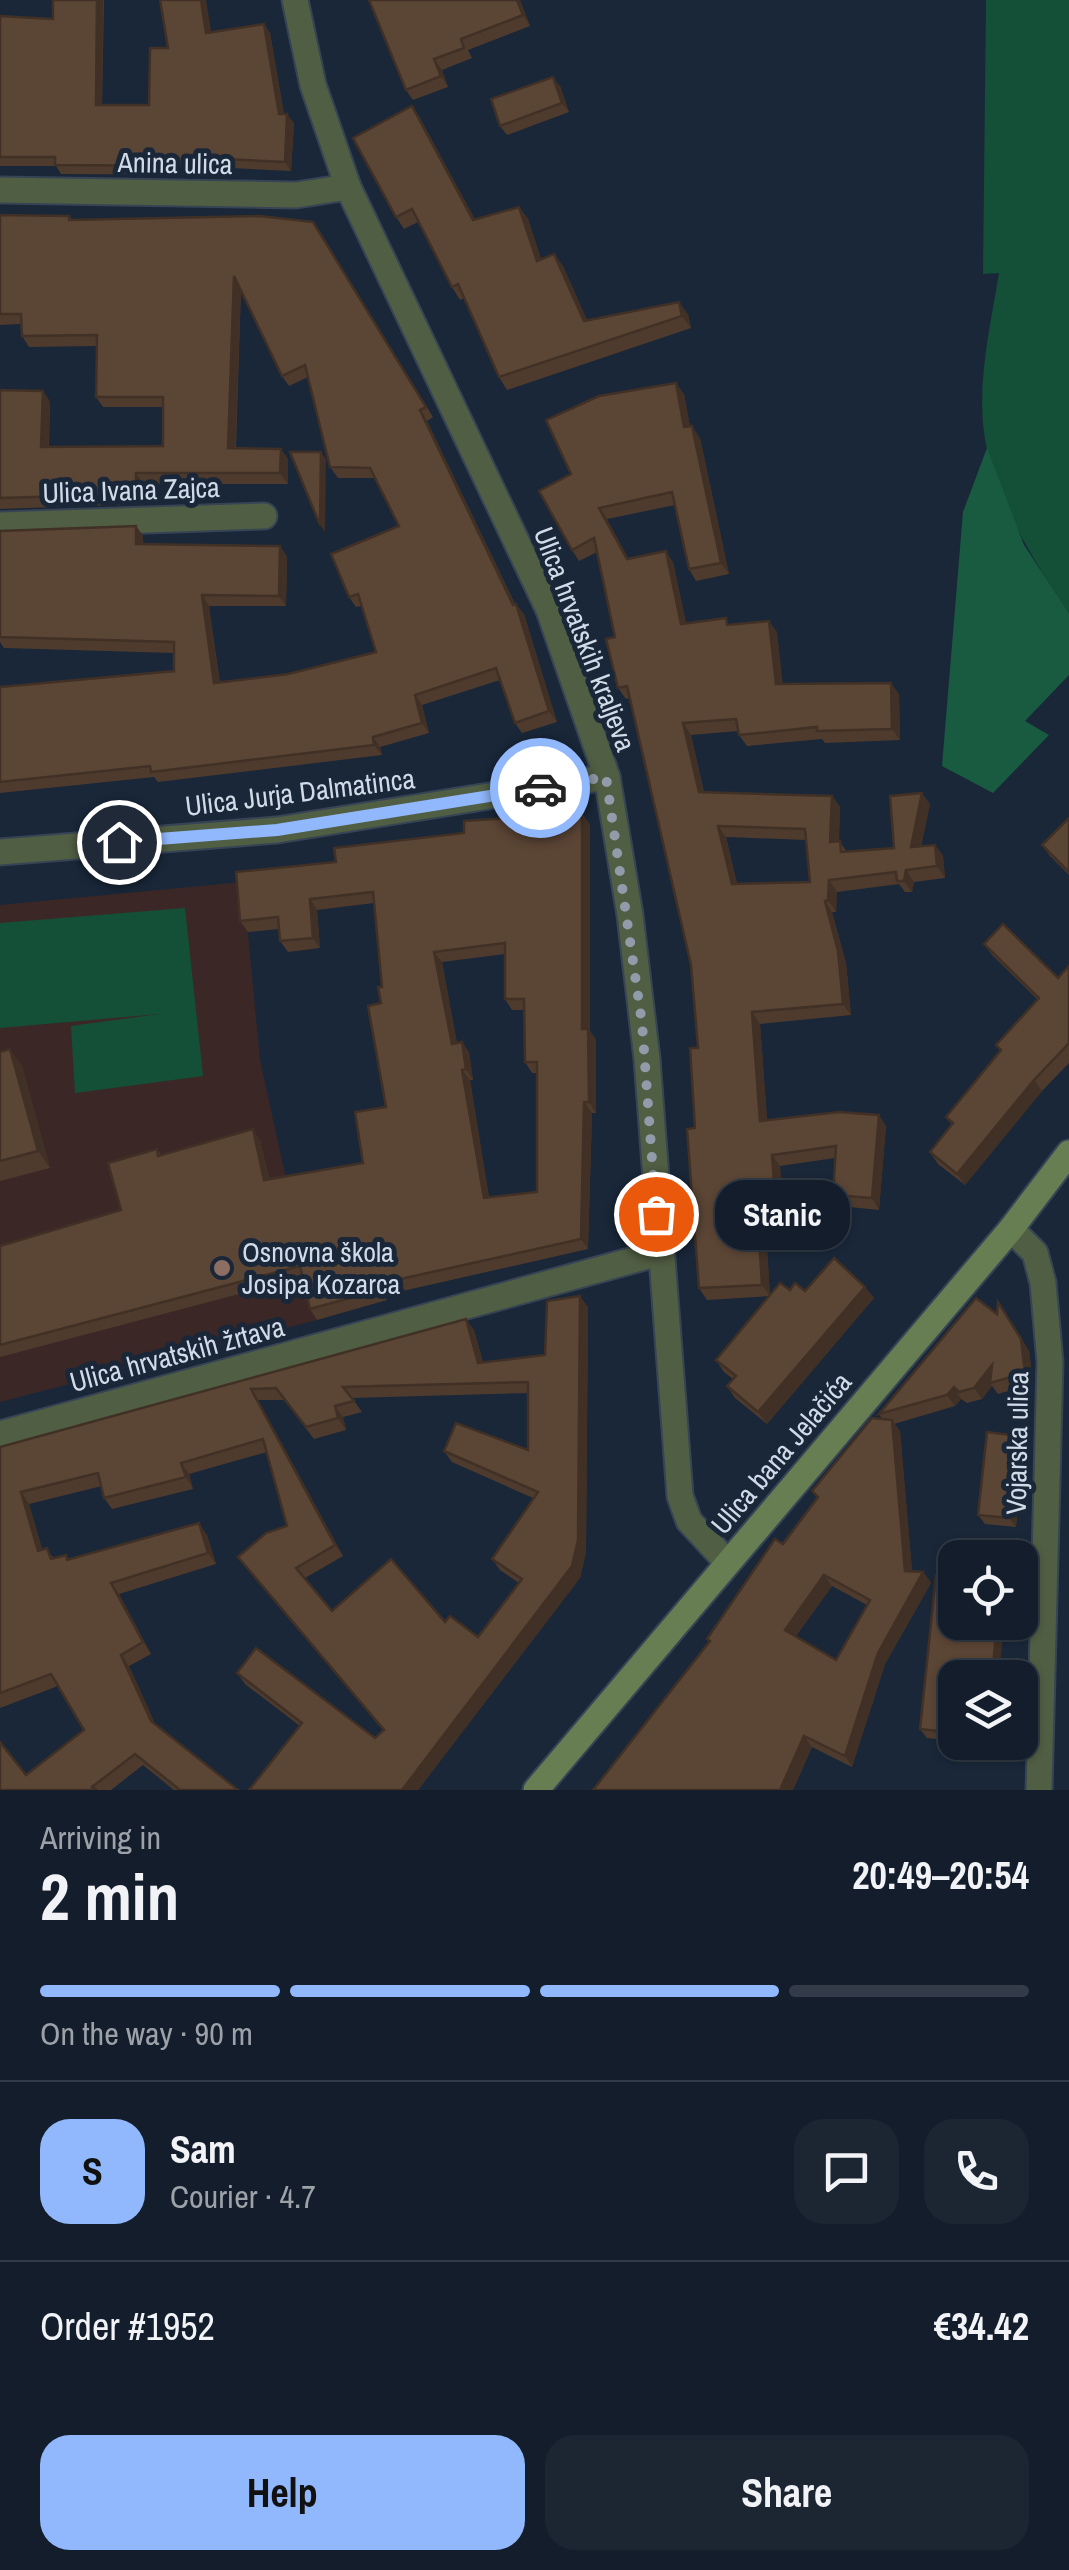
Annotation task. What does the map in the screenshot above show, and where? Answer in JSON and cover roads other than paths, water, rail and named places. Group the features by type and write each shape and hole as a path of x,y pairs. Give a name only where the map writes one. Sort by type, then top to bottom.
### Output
{"main road":[{"name":"Ulica bana Jelačića","path":"536,1790 1011,1228 1069,1153"}],"street":[{"name":"Ulica hrvatskih kraljeva","path":"295,0 313,85 348,187 549,610 606,777 630,915 646,1059 680,1496 689,1522 726,1562"},
{"name":"Anina ulica","path":"0,190 296,195 348,187"},
{"name":"Ulica Ivana Zajca","path":"0,525 264,516"},
{"name":"Ulica Jurja Dalmatinca","path":"0,852 277,830 606,777"},
{"name":"Vojarska ulica","path":"1011,1228 1035,1253 1043,1283 1050,1362 1039,1790"},
{"name":"Ulica hrvatskih žrtava","path":"0,1434 659,1252"}],"place":[{"name":"Stanic","path":"656,1214"},
{"name":"Osnovna škola Josipa Kozarca","path":"222,1268"}]}
